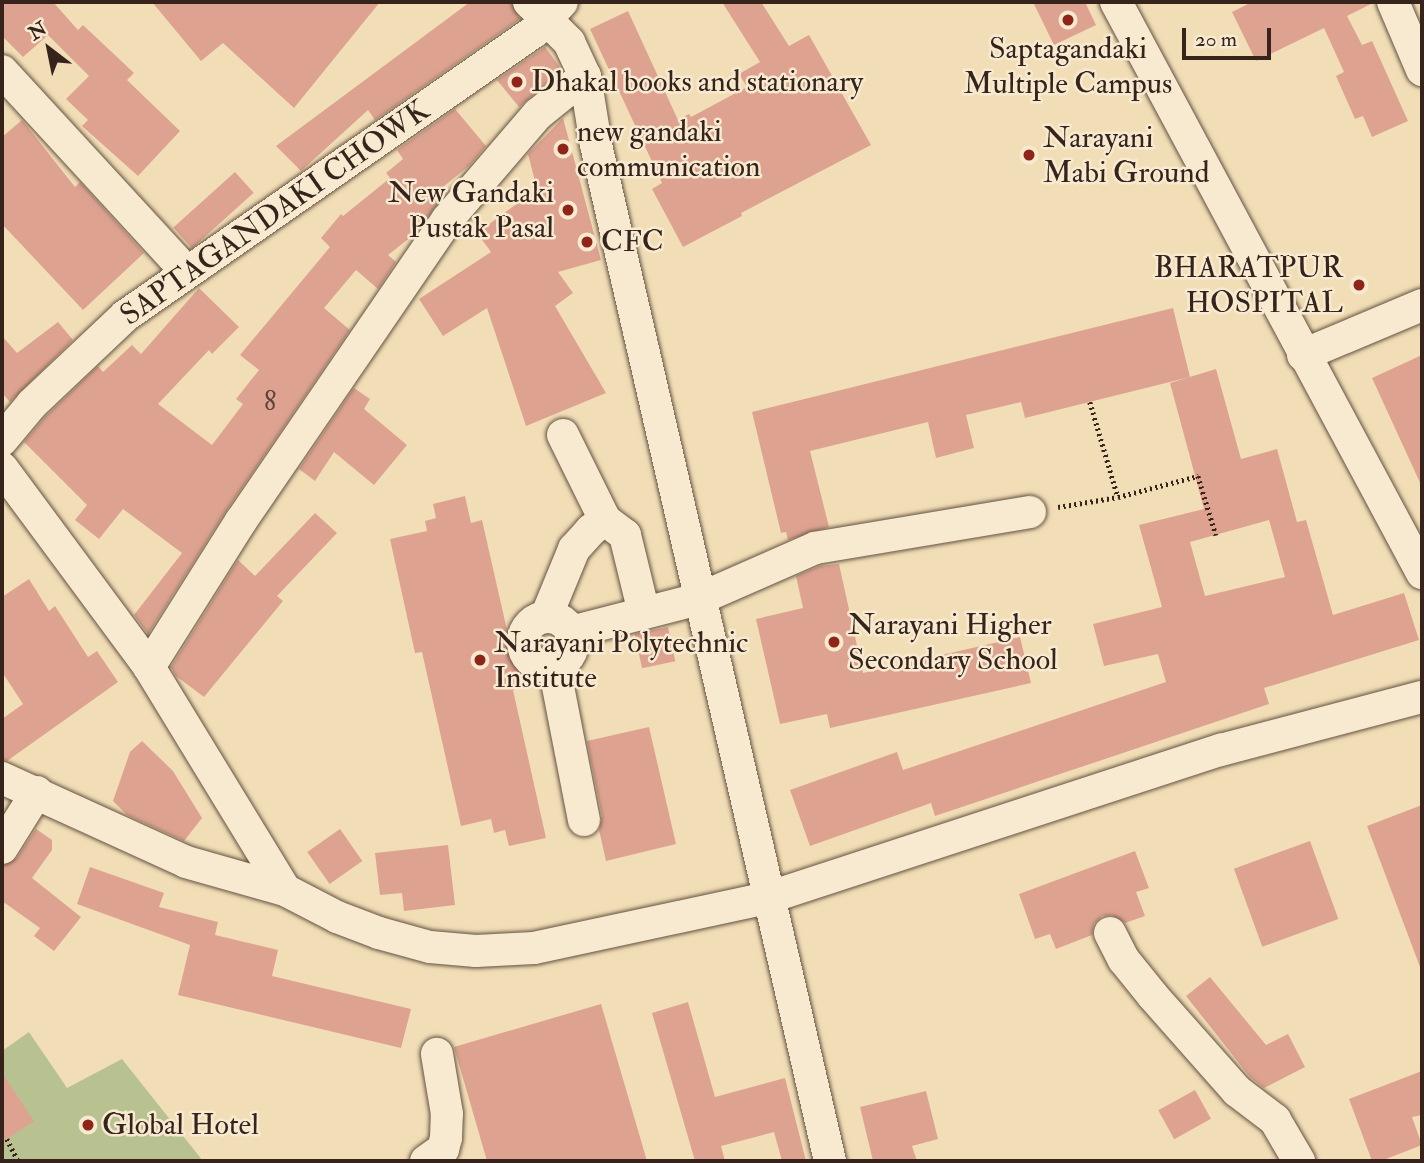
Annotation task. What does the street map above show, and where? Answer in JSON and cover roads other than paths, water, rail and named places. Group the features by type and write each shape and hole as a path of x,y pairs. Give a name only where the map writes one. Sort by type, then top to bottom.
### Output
{"street":[{"path":"1116,2 1422,573"},
{"path":"1393,2 1422,69"},
{"path":"545,8 569,42 585,76 596,145 767,898 830,1161"},
{"name":"SAPTAGANDAKI CHOWK","path":"2,440 32,404 125,316 534,32 545,8"},
{"path":"2,71 187,272"},
{"path":"149,667 241,521 447,220 538,114 585,76"},
{"path":"1303,355 1422,305"},
{"path":"563,435 605,520 625,534 644,612"},
{"path":"2,468 149,667 285,890"},
{"path":"605,520 591,530 574,549 558,625 570,654 554,666 536,664 529,659 523,645 526,629 538,619 558,625 644,612 699,599 815,548 1030,512"},
{"path":"554,666 584,820"},
{"path":"2,778 186,862 285,890 337,917 379,933 430,947 476,951 534,948 767,898 1221,750 1422,697"},
{"path":"2,848 37,792"},
{"path":"1110,933 1124,960 1153,996 1237,1091 1275,1120 1299,1161"},
{"path":"426,1161 443,1149 446,1139 446,1114 437,1054"}],"place":[{"name":"Saptagandaki Multiple Campus","path":"1068,20"},
{"name":"Dhakal books and stationary","path":"517,82"},
{"name":"new gandaki communication","path":"563,149"},
{"name":"Narayani Mabi Ground","path":"1029,155"},
{"name":"New Gandaki Pustak Pasal","path":"568,210"},
{"name":"CFC","path":"587,242"},
{"name":"BHARATPUR HOSPITAL","path":"1359,285"},
{"name":"Narayani Higher Secondary School","path":"834,642"},
{"name":"Narayani Polytechnic Institute","path":"480,660"},
{"name":"Global Hotel","path":"88,1125"}]}
